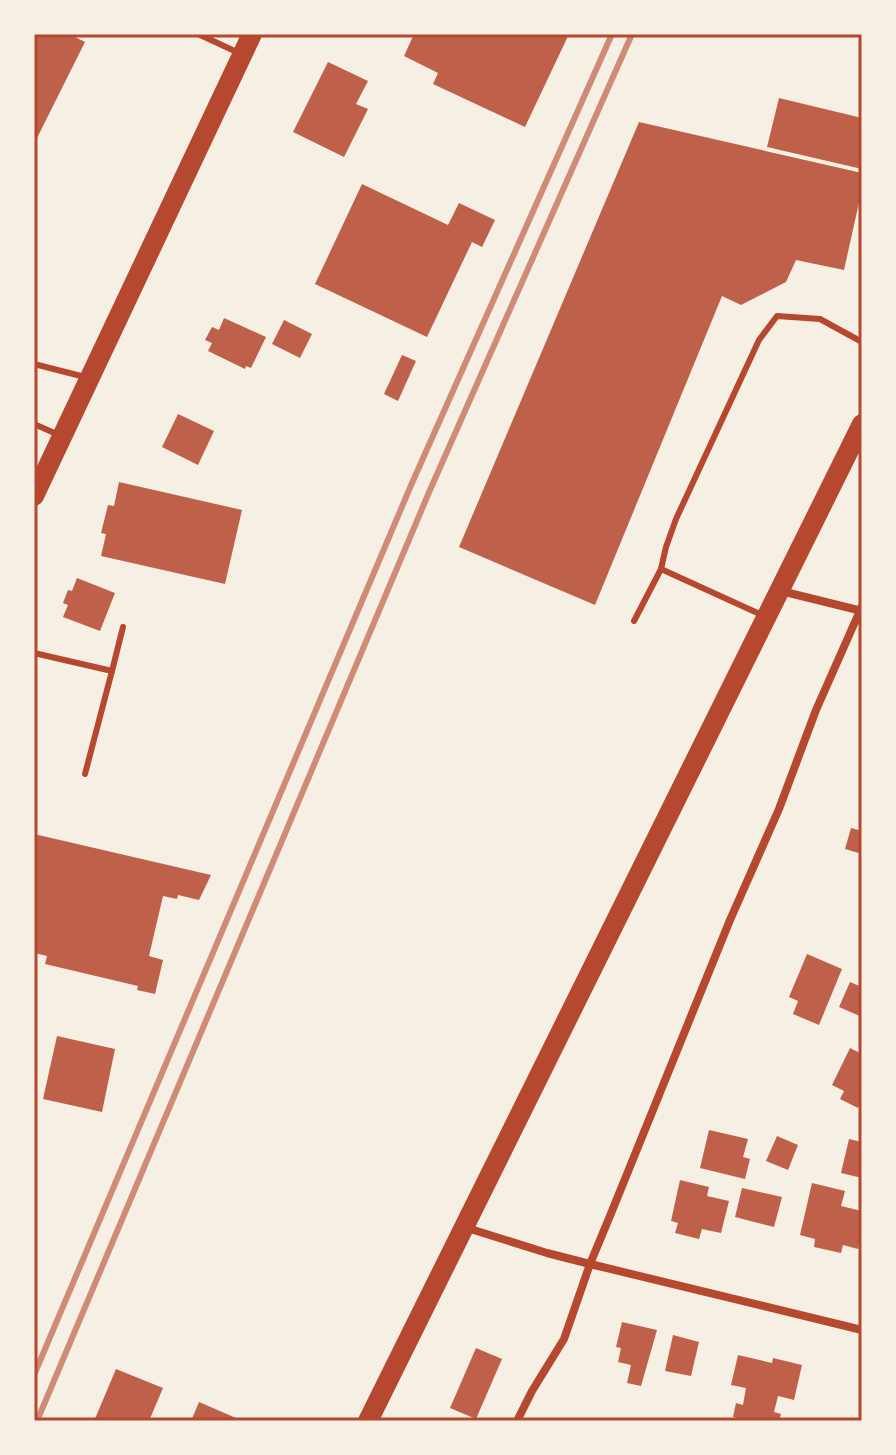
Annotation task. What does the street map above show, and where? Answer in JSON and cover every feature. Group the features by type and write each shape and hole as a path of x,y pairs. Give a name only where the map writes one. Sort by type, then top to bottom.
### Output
{"main road":[{"path":"34,496 252,34"},
{"path":"368,1421 862,424"}],"street":[{"path":"517,1421 564,1339 590,1264 730,920 779,809 829,678 861,609 780,591"},
{"path":"464,1227 547,1253 862,1330"}],"lane":[{"path":"198,34 243,55"},
{"path":"634,621 661,569 676,519 759,340 777,316 820,319 862,342"},
{"path":"34,364 90,378"},
{"path":"34,424 62,436"},
{"path":"661,569 767,617"},
{"path":"85,774 123,627"},
{"path":"34,653 112,671"}],"building":[{"path":"34,34 69,34 85,42 34,144"},
{"path":"414,34 505,34 512,37 513,34 569,34 525,127 433,84 438,73 404,56"},
{"path":"328,62 368,81 356,104 368,109 344,157 293,132"},
{"path":"779,98 862,118 862,169 767,147"},
{"path":"639,122 862,173 862,189 844,270 796,260 786,282 741,305 722,296 595,605 459,547"},
{"path":"362,184 448,225 459,203 495,220 482,247 472,242 427,337 315,284"},
{"path":"224,318 266,337 251,368 246,366 245,369 208,351 212,343 205,340 212,327 219,330"},
{"path":"284,320 312,334 300,358 272,344"},
{"path":"402,355 416,361 398,401 384,394"},
{"path":"178,414 214,431 198,465 162,447"},
{"path":"119,482 242,510 225,584 101,556 106,534 101,533 108,505 114,506"},
{"path":"77,578 115,593 100,631 63,617 68,605 63,603"},
{"path":"851,828 862,831 862,854 845,849"},
{"path":"34,834 211,875 199,900 178,895 177,899 163,896 149,956 163,960 155,994 137,990 138,986 45,964 47,956 34,953"},
{"path":"807,954 842,969 819,1025 793,1014 798,1001 789,997"},
{"path":"850,982 862,987 862,1017 839,1007"},
{"path":"57,1036 115,1049 102,1112 43,1099"},
{"path":"850,1048 862,1054 862,1099 858,1108 840,1099 844,1091 832,1085"},
{"path":"709,1130 748,1139 743,1157 750,1159 745,1179 700,1168"},
{"path":"777,1136 798,1145 788,1170 766,1161"},
{"path":"849,1139 862,1142 862,1178 841,1173"},
{"path":"680,1180 709,1187 707,1196 729,1201 721,1233 702,1229 699,1239 675,1233 678,1223 671,1221"},
{"path":"812,1183 845,1191 841,1206 862,1211 862,1234 858,1249 843,1245 841,1253 814,1247 815,1239 800,1235"},
{"path":"742,1188 782,1197 774,1227 735,1217"},
{"path":"622,1322 657,1330 641,1386 627,1383 631,1365 618,1362 621,1348 616,1347"},
{"path":"673,1335 699,1342 691,1376 665,1371"},
{"path":"476,1348 502,1359 476,1419 450,1408"},
{"path":"738,1355 772,1363 773,1358 802,1365 794,1400 778,1396 774,1412 781,1414 779,1421 733,1417 736,1403 743,1405 746,1388 731,1385"},
{"path":"116,1369 163,1388 149,1421 94,1421"},
{"path":"199,1402 243,1421 191,1421"}],"railway":[{"path":"34,1375 412,483 612,34"},
{"path":"37,1421 430,490 632,34"}]}
